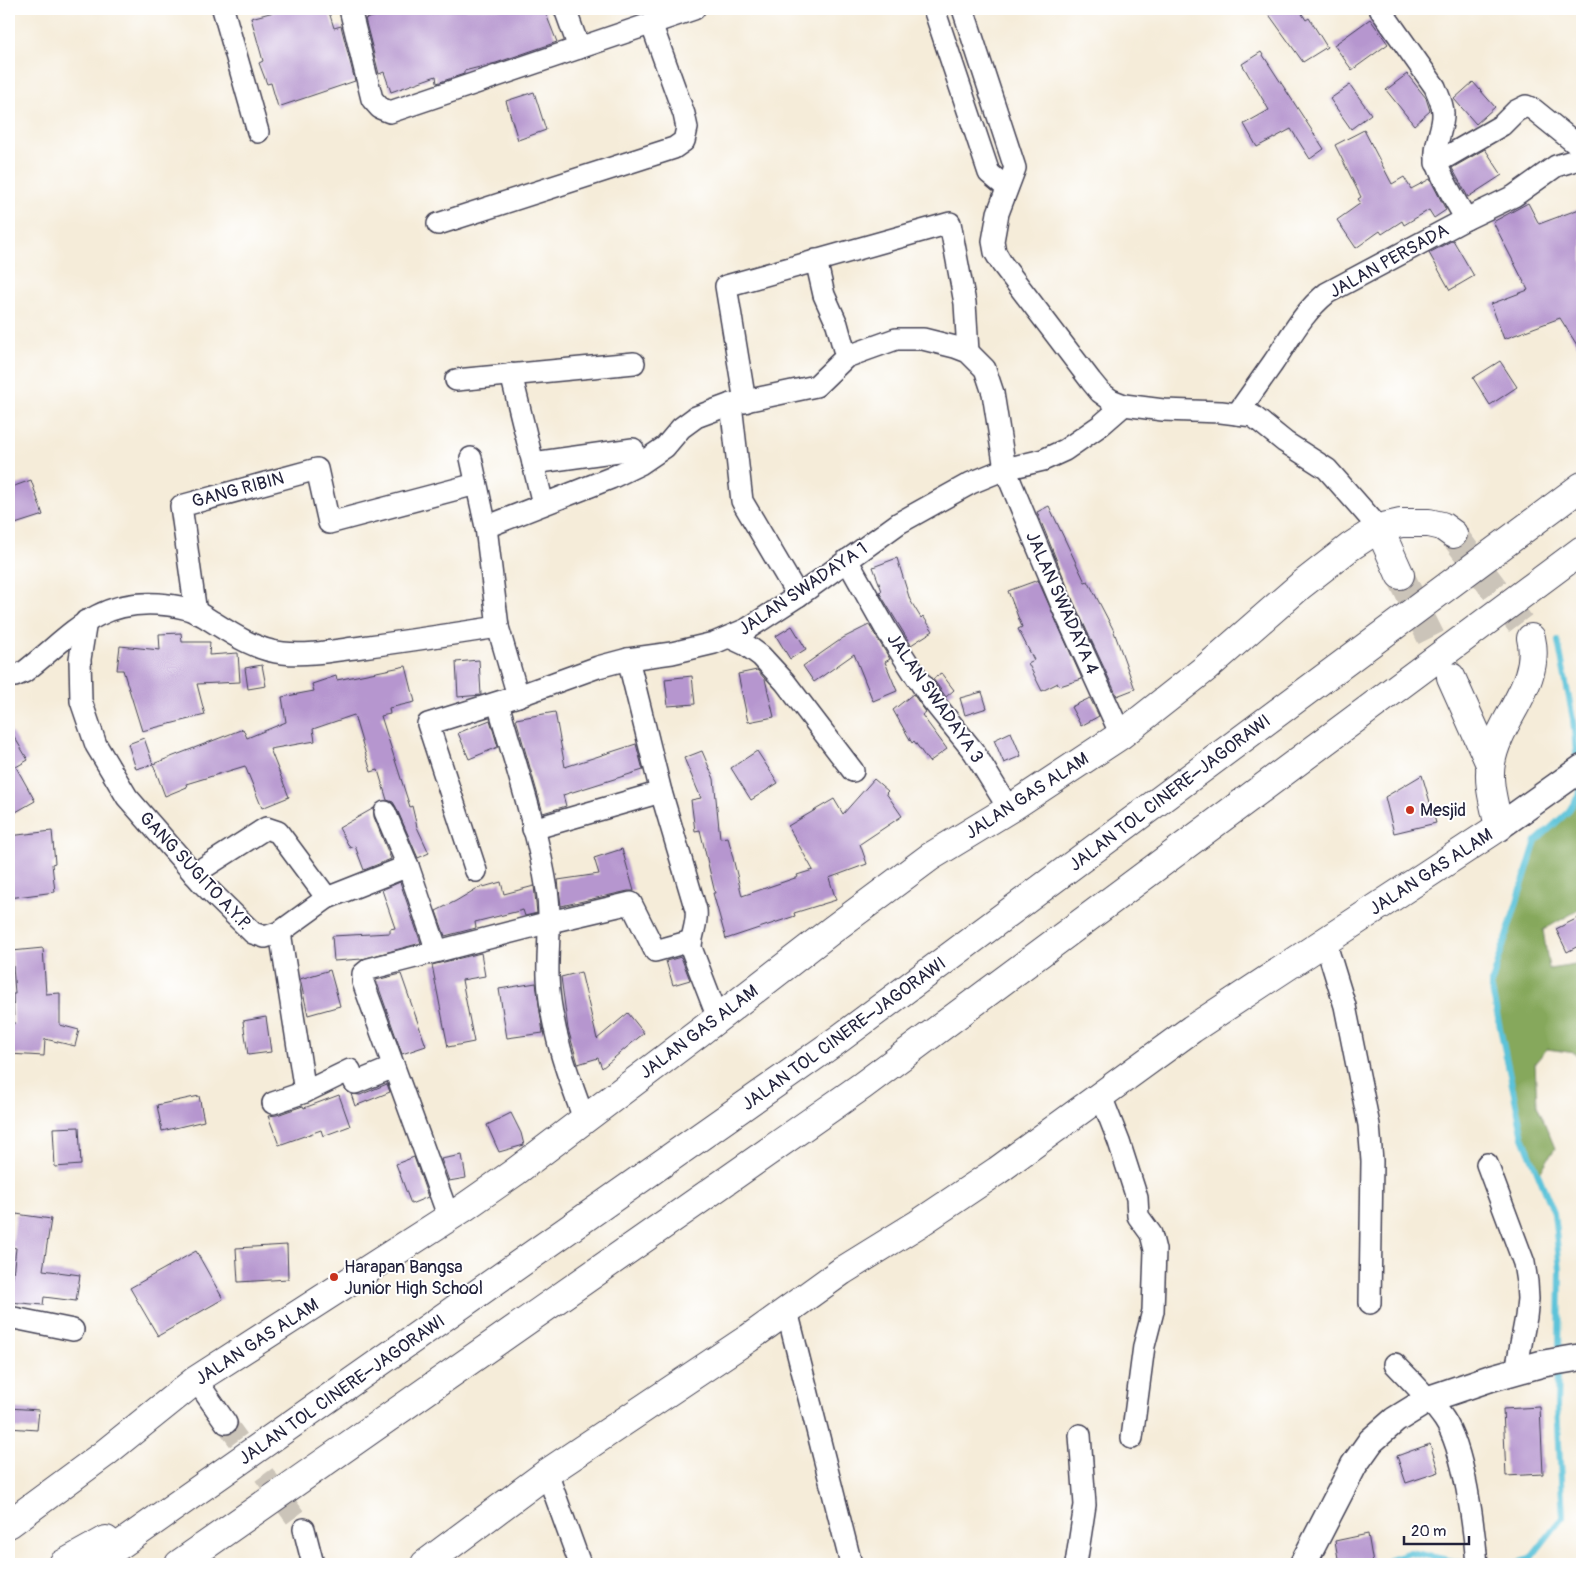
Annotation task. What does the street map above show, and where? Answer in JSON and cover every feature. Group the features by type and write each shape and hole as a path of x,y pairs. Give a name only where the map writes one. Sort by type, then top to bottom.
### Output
{"main road":[{"name":"JALAN TOL CINERE–JAGORAWI","path":"92,1564 839,1039 1582,486"},
{"name":"JALAN GAS ALAM","path":"9,1524 104,1454 196,1380 449,1218 515,1172 918,866 1122,735 1206,668 1327,564 1379,528 1401,523 1417,522 1442,526 1453,534"},
{"path":"1379,528 1400,575"},
{"path":"179,1564 862,1086 1582,550"},
{"name":"JALAN GAS ALAM","path":"425,1564 547,1473 741,1343 850,1266 918,1224 997,1171 1192,1029 1499,827 1490,780 1490,764 1496,742 1529,678 1534,657 1532,638"},
{"name":"JALAN GAS ALAM","path":"1451,677 1490,764"},
{"path":"64,1564 224,1473"},
{"path":"190,1564 246,1518"}],"street":[{"path":"222,9 258,132"},
{"path":"350,9 372,99 380,108 390,112 689,10"},
{"path":"565,9 579,48"},
{"path":"934,9 988,173 1007,188"},
{"path":"963,9 1015,168 998,212 993,241 995,252 1002,264 1100,392 1111,400 1124,405 1163,410 1253,416 1285,442 1326,469 1379,528"},
{"path":"1380,9 1435,87 1444,115 1435,151 1436,162 1466,219"},
{"path":"438,224 674,148 684,141 687,128 684,114 651,23"},
{"path":"1436,162 1502,125 1516,112 1526,106 1533,109 1580,147 1582,152"},
{"name":"JALAN PERSADA","path":"1238,414 1302,318 1327,293 1466,219 1514,196 1556,166 1582,158"},
{"path":"486,527 611,478 640,464 665,447 681,428 696,417 738,403 816,386 846,357 896,339 923,339 968,352 965,303 950,223 726,286 738,403 742,501 798,596"},
{"path":"816,260 824,295 837,324 846,357"},
{"name":"JALAN SWADAYA 4","path":"968,352 984,370 992,393 1005,470 1063,608 1122,735"},
{"path":"456,380 634,363"},
{"path":"511,374 543,504"},
{"name":"JALAN SWADAYA 1","path":"476,871 428,724 508,700 568,677 628,659 672,653 714,643 747,629 798,596 898,523 971,482 1005,470 1043,460 1065,450 1101,425 1124,405"},
{"path":"533,463 633,449"},
{"path":"471,458 486,527 508,700 533,829 548,892 550,922 548,978 552,1010 565,1070 584,1121"},
{"name":"GANG RIBIN","path":"196,613 181,506 317,469 329,523 476,484"},
{"name":"JALAN SWADAYA 3","path":"847,560 914,673 932,700 974,752 1009,809"},
{"path":"9,676 15,676 24,672 86,621 105,611 126,604 168,604 196,613 245,641 265,650 283,653 301,654 498,628"},
{"name":"GANG SUGITO A.Y.P.","path":"86,621 80,659 81,701 96,745 127,797 194,874 253,933 265,937 280,932"},
{"path":"729,637 762,656 785,682 853,771"},
{"path":"628,659 661,792 696,910 696,925 691,948 718,1018"},
{"name":"JALAN GAS ALAM","path":"1499,827 1573,774"},
{"path":"533,829 661,792"},
{"path":"385,812 408,866 437,951"},
{"path":"194,874 266,828 278,832 327,898"},
{"path":"305,1092 280,932 327,898 408,866"},
{"path":"449,1218 362,982 363,974 369,969 631,903 655,952 691,941"},
{"path":"1325,941 1346,1006 1370,1132 1372,1161 1370,1303"},
{"path":"273,1104 305,1092 350,1070 355,1083 394,1067"},
{"path":"1101,1096 1119,1142 1137,1198 1138,1216 1151,1234 1155,1250 1153,1311 1144,1346 1132,1438"},
{"path":"1487,1164 1524,1263 1527,1282 1526,1317 1516,1371"},
{"path":"786,1311 851,1564"},
{"path":"9,1317 73,1330"},
{"path":"1303,1564 1362,1452 1371,1441 1395,1420 1429,1399 1516,1371 1581,1357"},
{"path":"1396,1364 1429,1399 1445,1420 1458,1449 1475,1540 1477,1564"},
{"path":"196,1380 226,1423"},
{"path":"1076,1564 1085,1505 1080,1435"},
{"path":"547,1473 580,1564"},
{"path":"304,1529 313,1564"}],"green space":[{"path":"1582,788 1582,908 1543,930 1549,969 1582,964 1582,1062 1575,1053 1547,1049 1535,1063 1537,1105 1555,1148 1538,1176 1523,1137 1491,985 1536,841 1568,812"}],"building":[{"path":"285,9 328,9 334,28 341,26 355,81 278,107 271,83 267,84 259,63 263,61 251,18"},
{"path":"401,9 544,9 557,42 496,63 464,71 464,74 437,83 436,76 391,92 384,72 379,74 365,19"},
{"path":"1265,9 1299,9 1306,20 1309,18 1327,47 1303,62"},
{"path":"1370,19 1388,44 1352,70 1334,45"},
{"path":"1261,52 1324,149 1310,159 1291,129 1257,147 1244,124 1269,110 1242,64"},
{"path":"1407,74 1426,98 1430,111 1414,125 1386,90"},
{"path":"1473,82 1495,107 1476,124 1454,99"},
{"path":"1350,85 1371,114 1351,129 1330,99"},
{"path":"534,92 546,130 518,140 506,101"},
{"path":"1364,130 1392,184 1404,177 1411,189 1430,179 1446,210 1434,218 1429,210 1404,225 1402,221 1382,234 1380,231 1356,248 1337,220 1361,203 1358,199 1361,197 1335,145"},
{"path":"1485,149 1502,175 1468,197 1452,168"},
{"path":"1528,203 1539,224 1582,208 1582,353 1560,318 1504,339 1491,304 1528,290 1493,222"},
{"path":"1453,240 1474,276 1450,290 1429,253"},
{"path":"1500,361 1517,387 1490,405 1473,378"},
{"path":"31,480 43,515 9,526 9,488"},
{"path":"1049,506 1085,582 1088,581 1113,629 1135,689 1117,696 1074,603 1037,512"},
{"path":"897,558 910,600 921,618 923,616 933,631 911,645 879,592 882,591 873,567"},
{"path":"1038,580 1082,679 1060,686 1058,683 1042,691 1028,663 1034,660 1018,629 1022,627 1008,591"},
{"path":"869,625 890,659 885,662 897,691 873,701 854,654 814,682 803,666 843,638"},
{"path":"792,626 806,649 790,659 776,636"},
{"path":"181,633 182,642 210,642 209,655 238,653 240,682 197,684 205,715 142,731 123,670 117,670 120,646 160,650 159,634"},
{"path":"479,660 481,695 458,697 456,662"},
{"path":"262,665 266,686 248,689 245,668"},
{"path":"406,666 415,702 389,708 390,714 381,716 410,807 412,806 417,827 429,853 418,858 396,807 393,802 387,800 378,770 371,772 354,715 313,729 315,741 270,749 289,797 262,808 245,766 186,784 187,787 165,796 153,764 243,729 247,738 286,722 282,697 314,691 312,684 336,676 337,680"},
{"path":"757,670 765,679 774,717 748,722 738,674"},
{"path":"941,673 954,690 946,697 933,679"},
{"path":"692,676 695,704 668,706 665,679"},
{"path":"982,692 987,708 965,715 960,698"},
{"path":"913,694 926,712 922,715 947,749 929,762 914,741 912,743 893,710"},
{"path":"1090,698 1099,716 1081,726 1071,707"},
{"path":"555,712 565,767 636,744 643,770 563,795 566,806 543,813 516,719"},
{"path":"490,720 498,747 469,759 458,733"},
{"path":"9,728 28,760 16,767 35,801 9,816"},
{"path":"1011,732 1021,756 1004,763 994,740"},
{"path":"144,738 153,764 136,769 128,744"},
{"path":"702,751 714,779 720,838 728,837 742,896 813,870 788,826 834,799 843,814 874,779 888,791 886,793 902,816 860,844 867,864 829,878 836,900 794,913 795,916 726,939 713,893 715,893 700,830 695,831 691,800 701,798 684,758"},
{"path":"757,751 778,783 751,800 731,768"},
{"name":"Mesjid","path":"1422,775 1436,823 1394,833 1385,797"},
{"path":"374,808 374,817 391,859 364,870 355,846 350,848 339,828"},
{"path":"52,831 55,863 52,864 55,892 9,898 9,836"},
{"path":"622,849 634,891 561,906 558,880 599,874 594,858"},
{"path":"400,882 421,943 362,959 334,961 332,936 390,933 390,929 395,928 382,890"},
{"path":"501,882 504,894 534,886 537,913 525,916 523,910 475,922 476,928 445,936 436,911 476,889"},
{"path":"1582,916 1582,944 1567,952 1556,929"},
{"path":"43,948 46,994 60,993 60,1025 79,1030 75,1046 45,1039 44,1056 9,1054 9,1024 14,1024 13,994 15,994 12,951"},
{"path":"481,953 485,976 462,980 474,1042 448,1047 432,965"},
{"path":"681,957 690,980 673,985 666,961"},
{"path":"330,970 340,1006 308,1015 300,979"},
{"path":"581,972 597,1039 628,1013 644,1033 602,1068 598,1058 578,1064 568,1029 561,977"},
{"path":"401,974 426,1046 402,1054 376,980"},
{"path":"536,983 543,1033 507,1038 499,989"},
{"path":"266,1017 271,1052 248,1055 243,1021"},
{"path":"387,1084 390,1092 355,1106 351,1094 360,1095"},
{"path":"339,1095 350,1126 323,1136 321,1130 279,1145 268,1116 277,1115 303,1106 304,1108"},
{"path":"199,1096 204,1121 162,1131 157,1105"},
{"path":"511,1113 521,1133 524,1145 499,1152 487,1125"},
{"path":"79,1127 81,1165 55,1167 53,1128"},
{"path":"462,1155 466,1178 449,1181 441,1159"},
{"path":"414,1157 428,1197 411,1204 396,1164"},
{"path":"16,1214 51,1219 43,1270 80,1275 76,1301 44,1297 43,1305 10,1302 16,1248 12,1247"},
{"path":"287,1245 288,1279 238,1282 236,1248"},
{"path":"196,1251 223,1299 158,1336 130,1288"},
{"path":"1540,1407 1543,1474 1506,1476 1503,1409"},
{"path":"9,1408 39,1410 37,1430 9,1428"},
{"path":"1430,1444 1439,1472 1406,1483 1397,1456"},
{"path":"1368,1534 1373,1564 1339,1564 1335,1541"}],"waterway":[{"path":"1558,641 1573,719 1577,764"},
{"path":"1559,1354 1560,1270 1554,1213 1523,1137 1491,985 1536,841 1568,812 1580,793 1579,779"},
{"path":"1513,1564 1530,1559 1563,1517 1557,1407 1558,1367"},
{"path":"1390,1564 1389,1559 1410,1552 1467,1564"}],"tunnel":[{"path":"1453,534 1531,638"},
{"path":"1400,575 1450,676"},
{"path":"226,1423 304,1529"}],"place":[{"name":"Mesjid","path":"1410,810"},
{"name":"Harapan Bangsa Junior High School","path":"334,1277"}]}
